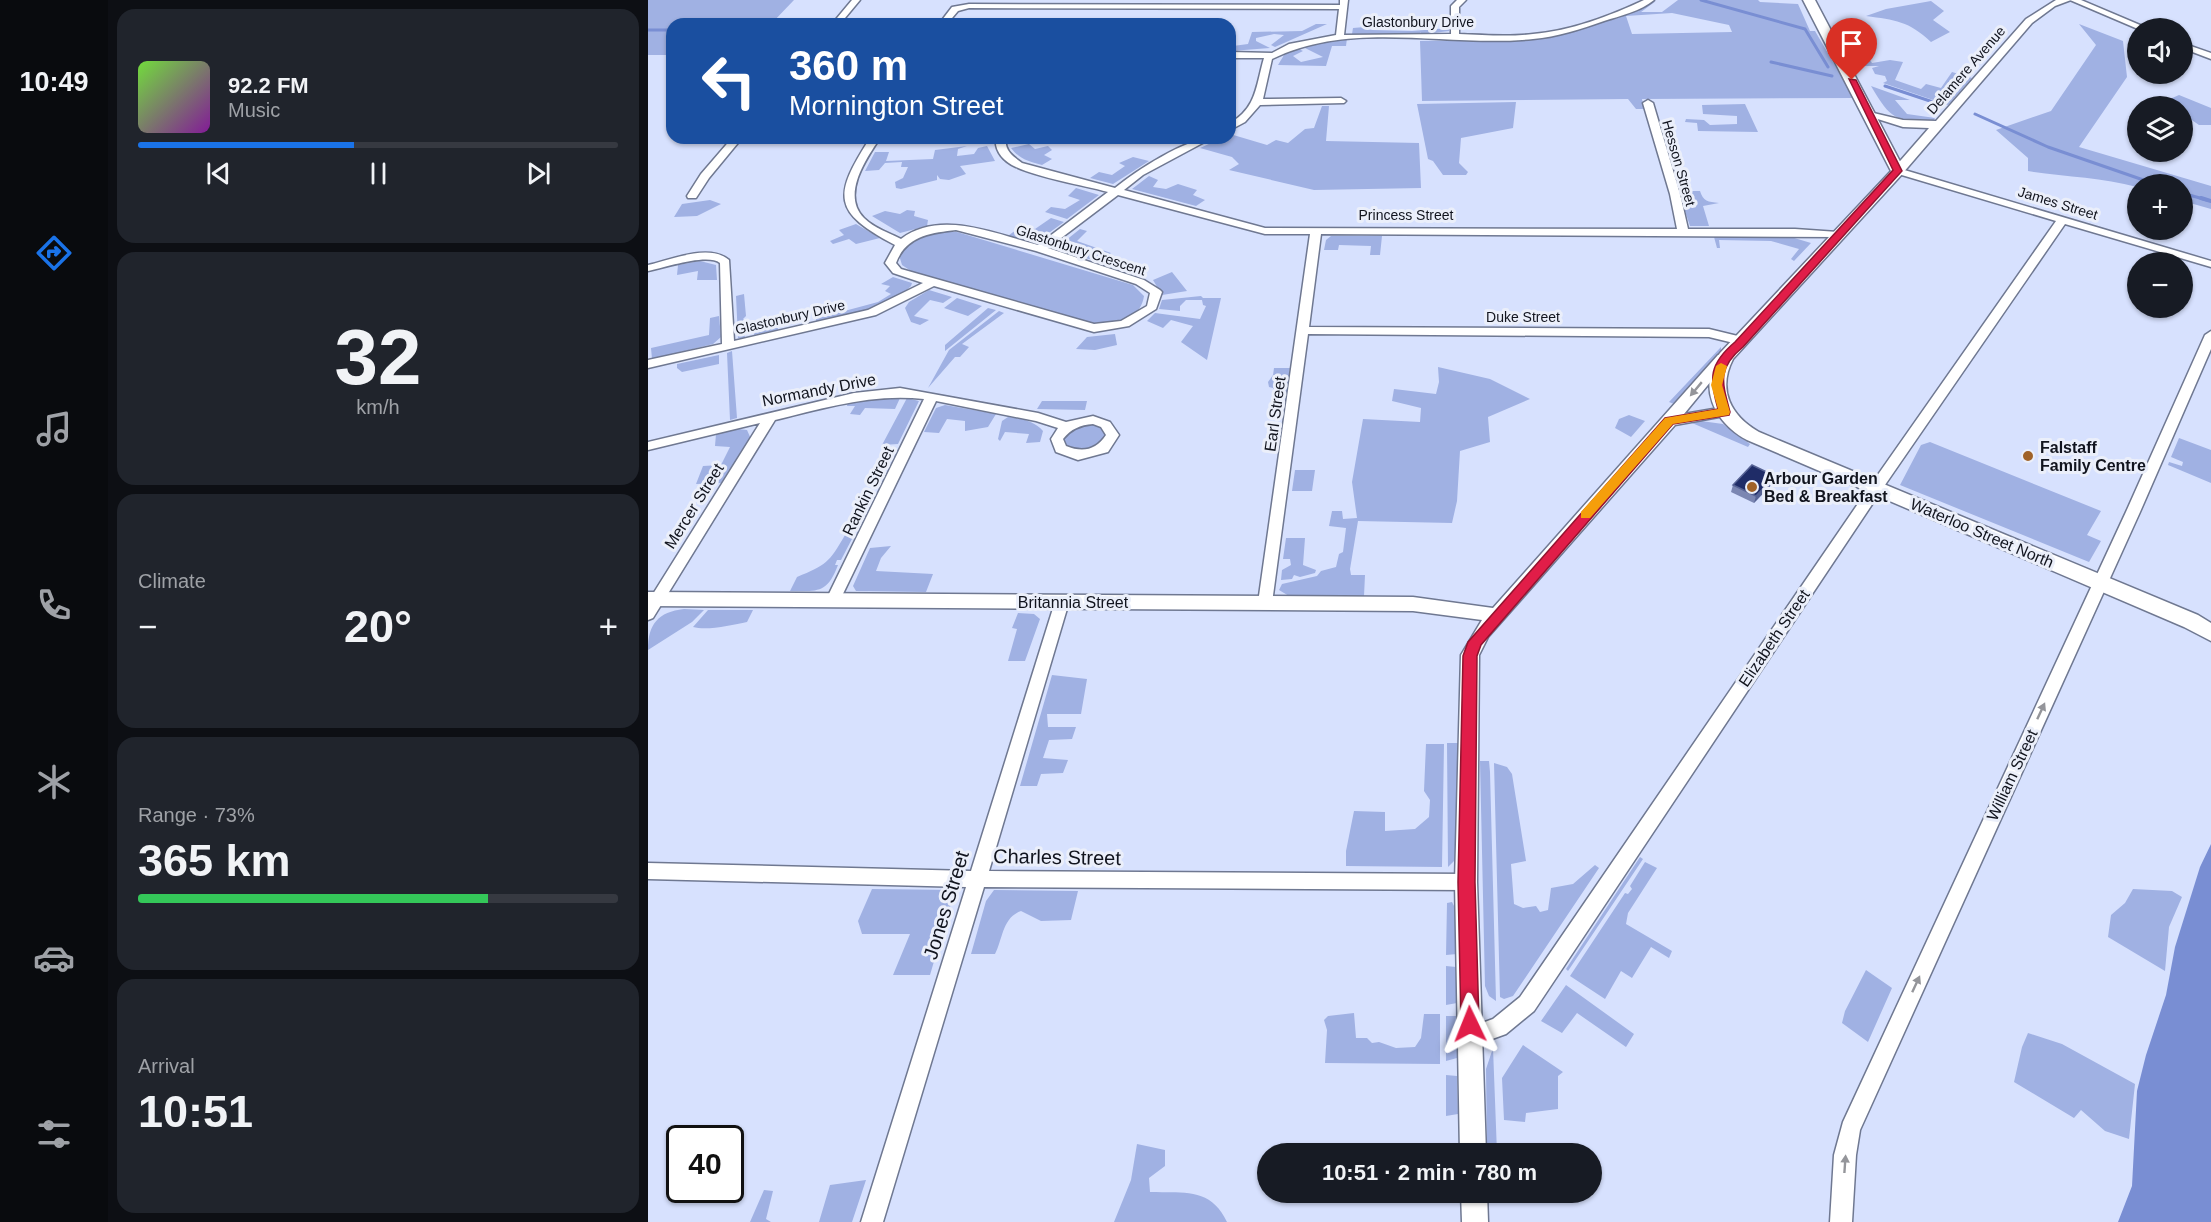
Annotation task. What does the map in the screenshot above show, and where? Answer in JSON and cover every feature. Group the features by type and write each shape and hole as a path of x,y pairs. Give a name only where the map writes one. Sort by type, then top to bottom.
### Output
{"main road":[{"path":"1725,412 1717,385 1723,358 1742,341 1898,171 1809,0"},
{"name":"Waterloo Street North","path":"1725,412 1753,436 2191,621 2211,633"}],"street":[{"path":"841,18 856,0"},
{"path":"1455,37 1455,6 1462,0"},
{"name":"Glastonbury Drive","path":"1272,55 1301,42 1340,36 1455,37 1548,34 1650,0"},
{"name":"Delamere Avenue","path":"1898,171 2029,21 2051,5 2066,0"},
{"path":"2074,0 2127,22"},
{"path":"948,18 955,9 969,6 1343,4 1340,36"},
{"path":"2193,49 2211,56"},
{"path":"1236,55 1272,55 1267,64 1260,102 1251,114 1236,123"},
{"path":"1260,102 1341,101"},
{"name":"Hesson Street","path":"1648,103 1674,190 1683,232"},
{"path":"1872,118 1915,127 1938,124"},
{"path":"1872,118 1928,136"},
{"path":"692,196 705,176 732,144"},
{"path":"872,144 851,181 852,203 858,218 900,243"},
{"name":"Princess Street","path":"1000,144 1006,156 1019,165 1265,231 1795,232 1838,235"},
{"path":"1040,249 1158,162 1195,144"},
{"name":"James Street","path":"1898,171 2211,264"},
{"name":"Elizabeth Street","path":"1470,1037 1499,1027 1527,1004 1876,488 2062,220"},
{"name":"Glastonbury Crescent","path":"956,227 1040,249 1140,282 1155,292 1152,308 1135,321 1110,328 1094,328 897,271 890,263 900,243 916,233 956,227"},
{"name":"Earl Street","path":"1265,603 1316,230"},
{"path":"648,268 703,256 719,257 724,262 728,347"},
{"name":"Glastonbury Drive","path":"648,364 872,314 933,282"},
{"name":"Duke Street","path":"1303,330 1709,333 1742,341"},
{"name":"William Street","path":"1841,1222 1845,1155 1850,1129 2211,335"},
{"path":"1473,1143 1466,882 1470,656 1481,633 1496,615 1670,421 1723,358"},
{"name":"Normandy Drive","path":"648,446 854,397 900,392 1038,417 1066,427"},
{"name":"Rankin Street","path":"833,600 932,396"},
{"path":"1670,421 1725,412"},
{"name":"Mercer Street","path":"648,614 653,599 771,416"},
{"name":"Britannia Street","path":"653,599 1413,604 1496,615"},
{"name":"Jones Street","path":"872,1222 1062,602"},
{"name":"Charles Street","path":"648,871 977,879 1466,882"},
{"path":"1474,1203 1475,1222"}],"shaded area":[{"path":"648,0 794,0 777,18 666,18 666,55 648,55"},
{"path":"1678,0 1758,0 1798,4 1810,31 1815,31 1854,98 1642,99 1644,109 1636,109 1628,99 1422,101 1420,41 1530,39 1617,17 1656,1 1641,12 1662,12","holes":["1672,13 1729,25 1732,32 1632,34 1626,16"]},
{"path":"1931,1 1944,11 1933,20 1950,32 1931,42 1916,30 1901,23 1866,16 1886,9"},
{"path":"1316,24 1327,24 1275,47 1271,45 1284,35 1274,34 1256,38 1256,41 1270,48 1236,51 1236,46 1248,44 1252,32 1302,31"},
{"path":"2079,24 2123,41 2127,77 2079,147 2170,174 2127,174 2127,185 2028,171 2028,158 1996,130 2051,111 2096,45"},
{"path":"1365,27 1372,30 1412,31 1449,28 1449,31 1421,35 1421,32 1419,35 1352,34 1353,28"},
{"path":"1347,38 1346,46 1332,46 1326,66 1278,65 1284,55 1297,48 1303,51 1293,56 1301,62 1323,57 1299,45"},
{"path":"1862,55 1866,55 1872,63 1890,60 1903,62 1895,80 1921,89 1926,84 1941,88 1952,72 1972,78 1948,105 1883,83 1887,81 1885,76 1875,74 1872,68 1879,66 1861,66 1865,62"},
{"path":"1871,86 1910,100 1895,100 1907,114 1935,118 1933,121 1920,121 1895,116 1884,106"},
{"path":"2193,101 2211,108 2211,125 2199,125 2193,121"},
{"path":"1516,102 1513,128 1461,138 1459,163 1468,172 1466,175 1443,175 1433,161 1428,159 1417,104"},
{"path":"1745,104 1758,132 1698,131 1697,123 1685,122 1686,119 1704,120 1710,125 1737,124 1737,116 1703,114 1702,105"},
{"path":"1322,106 1329,106 1326,141 1419,143 1421,188 1314,190 1229,170 1239,164 1232,157 1200,148 1209,144 1236,144 1236,136 1267,145 1276,140 1288,143 1305,129 1314,128"},
{"path":"1029,144 1035,149 1048,146 1052,150 1044,155 1052,159 1042,165 1038,164 1021,157 1011,148"},
{"path":"967,146 958,149 957,156 974,154 978,148 987,146 995,161 960,166 966,174 949,180 940,179 937,175 937,180 901,189 896,188 895,182 903,178 908,167 901,167 902,162 885,163 879,170 865,171 875,152 889,152 886,161 933,159 935,150"},
{"path":"1133,157 1149,161 1113,184 1090,178 1099,172 1112,175 1125,166 1119,163"},
{"path":"1149,176 1158,180 1153,187 1166,189 1178,184 1197,190 1193,195 1205,200 1196,206 1132,189"},
{"path":"2193,181 2211,186 2211,209 2193,204"},
{"path":"1076,188 1099,195 1067,219 1045,212 1051,207 1065,209 1080,200 1068,196"},
{"path":"1681,191 1700,191 1706,200 1719,203 1703,206 1709,226 1690,226 1680,196"},
{"path":"710,200 721,204 697,216 674,217 682,204"},
{"path":"907,210 915,211 914,216 928,220 927,226 900,233 872,216 885,211 900,214"},
{"path":"1051,218 1064,222 1035,243 1008,236 1021,226 1035,229"},
{"path":"856,224 880,238 856,244 849,239 833,244 830,241 844,235 839,230"},
{"path":"1080,229 1087,231 1077,241 1111,253 1099,262 1055,249"},
{"path":"939,232 957,232 1133,285 1144,296 1140,307 1134,314 1115,322 1104,324 1072,321 911,271 902,265 899,255 918,239"},
{"path":"1331,236 1382,236 1380,255 1370,255 1371,246 1339,245 1338,250 1324,250 1326,240"},
{"path":"1714,237 1791,237 1811,243 1794,261 1791,259 1799,249 1771,241 1719,240 1720,248 1717,248"},
{"path":"700,261 716,265 717,280 697,280 698,271 677,275 678,265"},
{"path":"1172,272 1187,291 1162,295 1153,280"},
{"path":"893,277 912,283 911,286 891,301 879,306 816,322 816,311 833,303 837,313 878,302 891,294 885,291 890,286 881,284"},
{"path":"929,290 952,297 943,303 930,300 914,316 929,320 920,325 911,322 905,308 909,302"},
{"path":"744,294 746,316 743,319 747,322 777,318 778,330 754,335 752,324 744,326 745,338 738,338 736,296"},
{"path":"1201,296 1221,298 1207,360 1181,342 1193,326 1171,320 1163,328 1147,321 1155,313 1200,319 1206,306 1203,305 1202,300 1186,300 1180,306 1180,311 1159,309 1162,300"},
{"path":"957,298 982,306 968,316 944,308"},
{"path":"988,308 996,310 945,351 945,345"},
{"path":"999,311 1004,313 962,344 969,347 960,357 955,357 928,388 949,350"},
{"path":"719,316 721,337 713,344 652,359 651,348 709,335 710,318"},
{"path":"1115,334 1117,345 1095,350 1076,349 1087,337"},
{"path":"1721,347 1721,352 1674,404 1669,402"},
{"path":"732,351 737,418 730,420 727,353"},
{"path":"719,355 719,364 682,372 677,368 677,364"},
{"path":"1438,367 1490,379 1530,399 1488,417 1490,442 1460,451 1457,501 1452,523 1358,521 1350,569 1351,575 1365,575 1364,596 1289,596 1279,590 1282,584 1317,576 1321,571 1336,567 1339,554 1343,552 1346,528 1329,526 1332,511 1342,511 1343,519 1357,518 1352,482 1363,419 1420,422 1421,408 1392,401 1394,389 1436,394 1439,382"},
{"path":"1274,368 1290,368 1286,397 1275,397 1273,388 1269,387 1268,382 1273,375"},
{"path":"900,398 895,409 865,408 860,415 850,414 855,406 847,406 848,402"},
{"path":"907,398 919,401 898,444 882,445"},
{"path":"1042,401 1087,401 1085,410 1037,409"},
{"path":"945,405 996,414 988,427 965,431 965,421 947,419 939,433 924,432 936,408"},
{"path":"1629,415 1645,421 1631,437 1615,428 1619,419"},
{"path":"1008,417 1027,421 1040,428 1043,431 1040,442 1026,443 1029,434 1005,432 1000,441 998,439 1002,421"},
{"path":"1701,421 1723,424 1750,444 1748,447 1692,423"},
{"path":"1083,423 1100,424 1108,435 1091,452 1071,452 1062,443 1063,439 1070,431"},
{"path":"738,429 747,430 751,439 721,483 696,484 703,466 721,465 730,447 715,446 716,434"},
{"path":"2179,438 2211,450 2211,483 2168,465 2169,462 2182,466 2183,462 2171,457"},
{"path":"1930,442 2101,511 2087,535 2101,541 2089,562 1900,485 1921,445"},
{"path":"1295,470 1315,470 1312,491 1292,491"},
{"path":"845,535 854,535 841,560 837,560 835,565 838,565 830,581 820,589 790,591 797,577 826,562"},
{"path":"1286,538 1305,538 1303,565 1316,570 1315,573 1300,577 1294,575 1292,579 1281,580 1282,570 1291,565 1290,559 1283,559"},
{"path":"891,546 881,558 876,571 933,574 926,592 856,591 853,586 870,548"},
{"path":"684,609 704,610 692,622 648,650 650,633 656,621 667,613"},
{"path":"708,610 753,610 747,622 712,628 693,627"},
{"path":"1018,613 1034,614 1040,619 1025,661 1008,661 1017,629 1012,628"},
{"path":"1052,675 1087,679 1081,714 1047,714 1048,727 1076,727 1072,739 1049,740 1043,758 1068,760 1063,773 1041,774 1037,786 1020,786"},
{"path":"1447,743 1458,743 1457,850 1455,860 1448,867"},
{"path":"1426,744 1444,744 1442,867 1346,866 1346,851 1354,811 1385,812 1385,831 1415,829 1429,817 1430,800 1424,791"},
{"path":"1480,761 1489,761 1490,772 1496,1001 1489,996 1485,986"},
{"path":"1494,763 1507,767 1512,774 1526,861 1511,864 1514,904 1523,908 1536,906 1540,912 1548,910 1551,888 1573,884 1595,865 1599,868 1513,996 1504,999 1500,997"},
{"path":"2211,844 2211,1222 2118,1222 2132,1186 2137,1091 2166,995 2175,947 2200,867"},
{"path":"1640,857 1643,859 1568,971 1566,969"},
{"path":"1645,862 1657,868 1628,913 1626,924 1672,951 1669,958 1651,947 1632,978 1621,971 1605,999 1570,976 1625,893 1628,894 1632,889 1630,886"},
{"path":"872,889 955,890 930,975 893,975 910,934 862,934 858,921"},
{"path":"2133,889 2172,891 2182,897 2169,927 2165,971 2108,937 2111,915 2125,903"},
{"path":"994,890 1078,891 1071,920 1041,921 1021,911 1010,919 995,954 971,954 986,901"},
{"path":"1452,902 1457,912 1457,954 1446,955 1447,903"},
{"path":"1446,966 1456,967 1457,1003 1446,1005"},
{"path":"1866,970 1892,988 1868,1042 1842,1023 1845,1011"},
{"path":"1566,985 1634,1034 1626,1047 1577,1013 1562,1033 1541,1021"},
{"path":"1354,1013 1356,1038 1367,1038 1372,1043 1379,1042 1396,1048 1415,1047 1421,1038 1424,1014 1440,1014 1440,1064 1325,1063 1327,1030 1324,1020 1328,1016"},
{"path":"1446,1016 1457,1016 1457,1058 1446,1061"},
{"path":"2028,1033 2062,1044 2135,1084 2129,1139 2105,1131 2081,1110 2074,1118 2014,1082 2022,1047"},
{"path":"1523,1045 1563,1072 1558,1076 1558,1109 1526,1113 1525,1122 1504,1120 1502,1078"},
{"path":"1493,1048 1497,1143 1487,1143 1486,1069"},
{"path":"1446,1075 1457,1076 1458,1114 1446,1116"},
{"path":"1137,1144 1165,1150 1165,1166 1149,1178 1150,1192 1185,1193 1204,1197 1213,1203 1227,1222 1114,1222 1131,1180"},
{"path":"866,1180 852,1222 819,1222 830,1185"},
{"path":"764,1190 773,1191 766,1219 771,1222 750,1222"}],"building":[{"name":"Arbour Garden Bed & Breakfast","path":"1752,465 1775,476 1756,496 1733,485"}],"waterway":[{"path":"1701,0 1805,29 1828,67"},
{"path":"648,30 666,30"},
{"path":"1771,62 1832,76"},
{"path":"1885,86 1939,104"},
{"path":"1975,114 2048,147 2127,174"},
{"path":"2193,196 2207,200"},
{"path":"2201,198 2211,201"}],"slow traffic":[{"path":"1586,515 1670,421 1725,412 1719,399 1717,385 1721,366"}],"place":[{"name":"Falstaff Family Centre","path":"2028,456"},
{"name":"Arbour Garden Bed & Breakfast","path":"1752,487"}],"route":[{"path":"1470,1024 1466,882 1470,656 1475,642 1670,421 1725,412 1719,399 1717,385 1723,358 1729,350 1739,344 1898,171 1852,80"}]}
